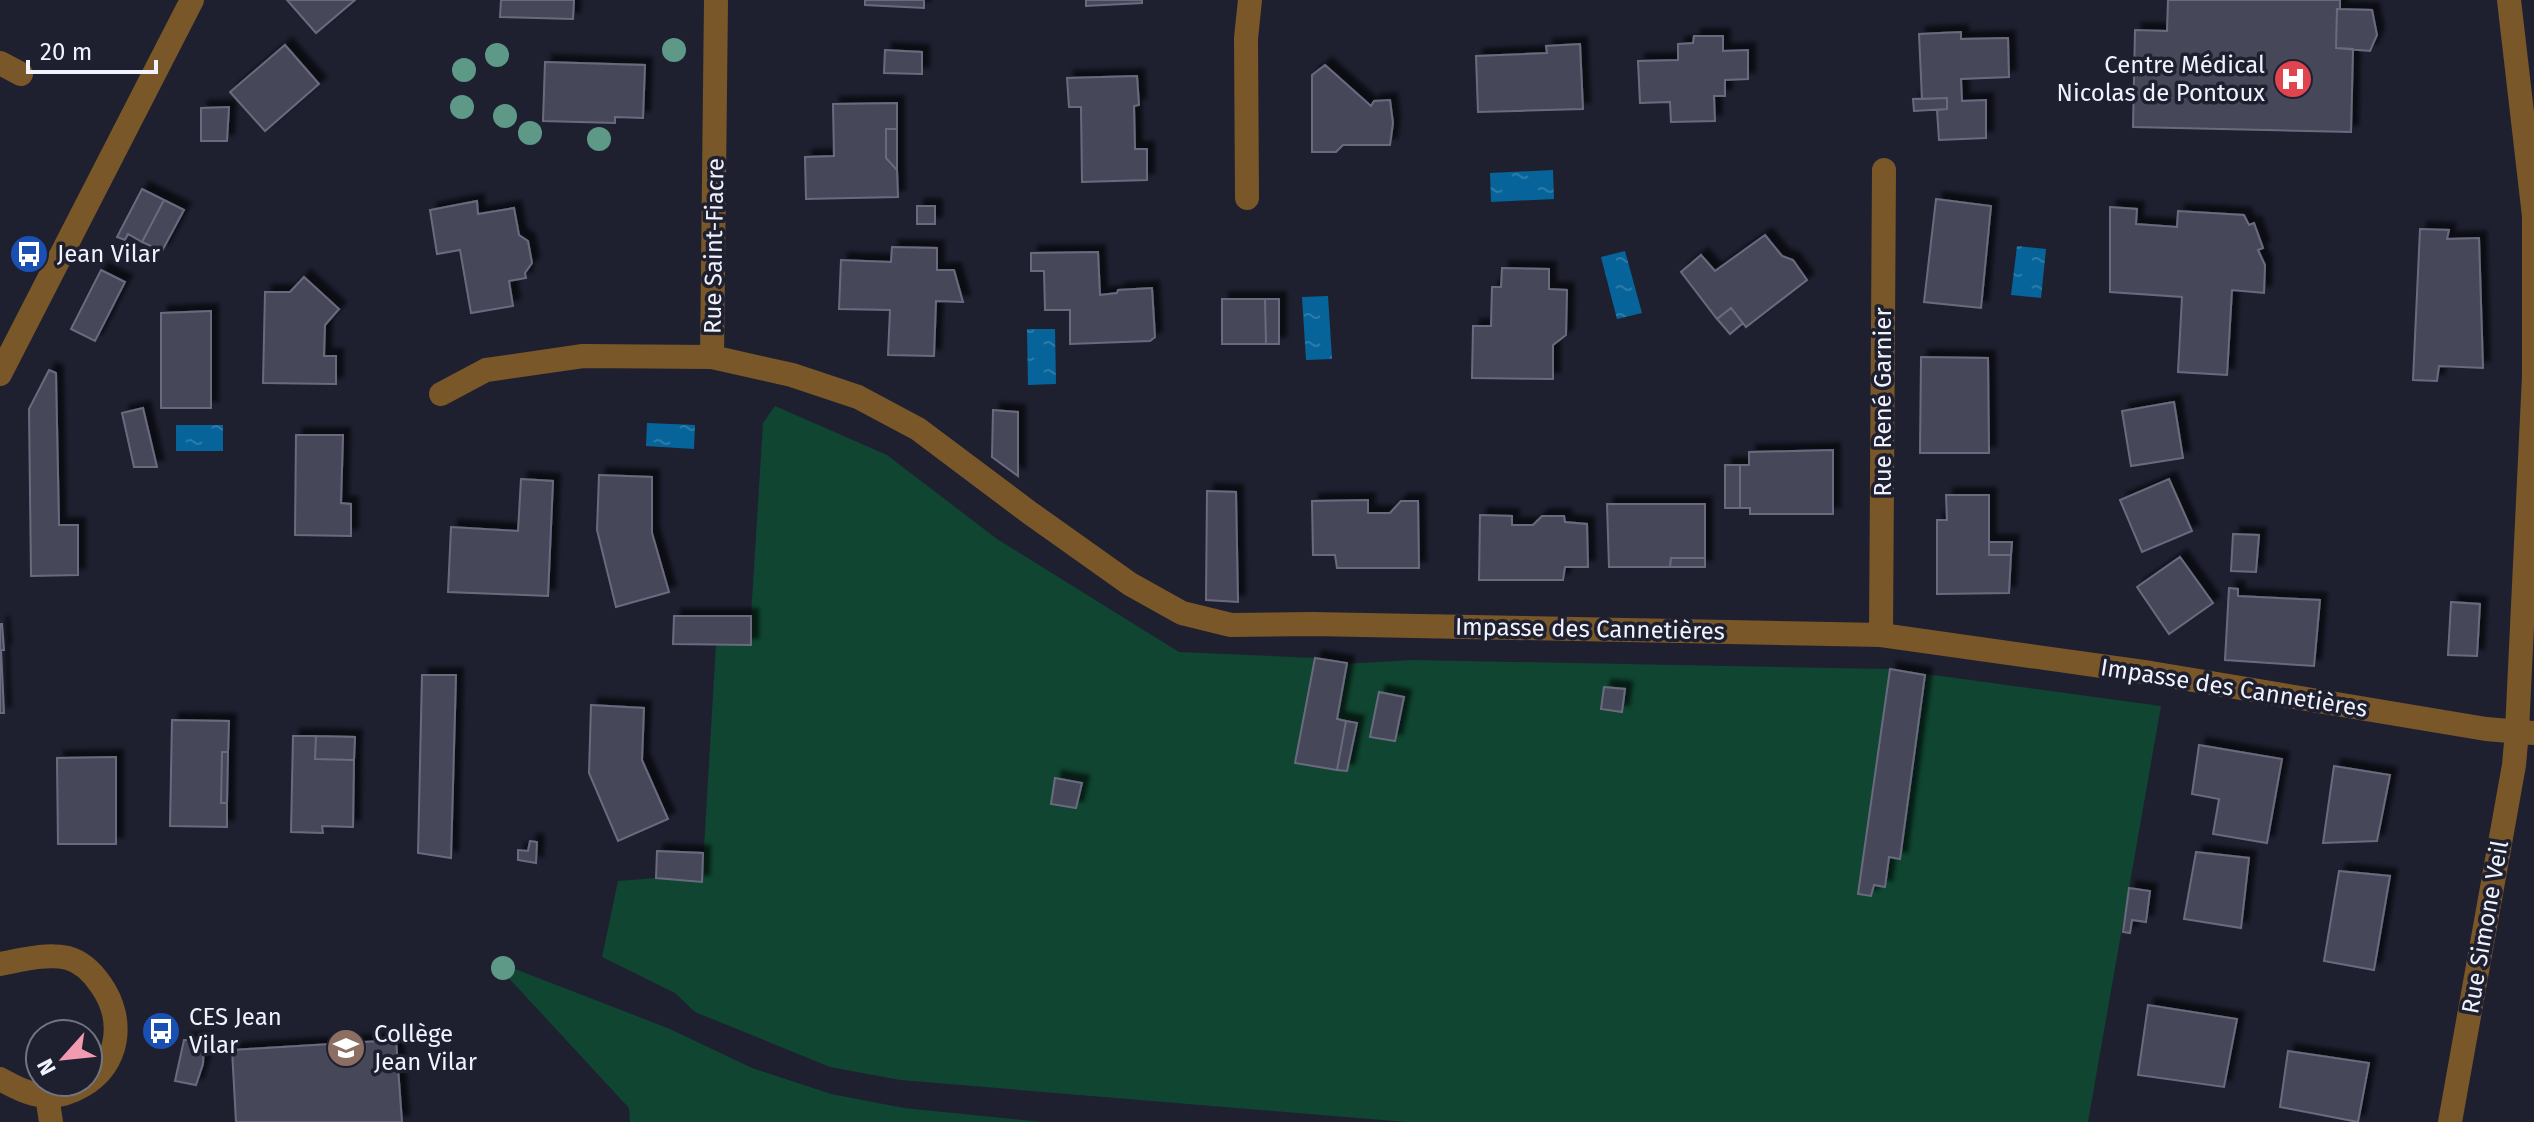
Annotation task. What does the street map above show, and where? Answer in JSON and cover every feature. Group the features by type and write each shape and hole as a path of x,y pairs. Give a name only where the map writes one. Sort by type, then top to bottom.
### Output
{"street":[{"path":"0,374 192,0"},
{"name":"Rue Saint-Fiacre","path":"441,394 486,370 583,356 712,357 716,0"},
{"path":"1247,198 1246,38 1250,0"},
{"name":"Rue Simone Veil","path":"2450,1122 2514,765 2525,732 2534,376 2534,216 2509,0"},
{"name":"Rue René Garnier","path":"1881,635 1884,170"},
{"name":"Impasse des Cannetières","path":"712,357 792,375 858,397 918,429 1130,584 1182,613 1231,625 1329,624 1881,635 2151,673 2486,729 2525,732"},
{"path":"0,964 40,956 69,958 91,971 107,994 116,1019 116,1045 104,1068"},
{"path":"0,1079 24,1090"},
{"path":"47,1098 51,1122"}],"green space":[{"path":"775,406 887,455 997,539 1179,652 1315,658 1344,664 1412,660 1890,669 2161,706 2088,1122 1406,1122 900,1080 830,1067 695,1012 675,993 602,957 618,881 656,878 702,882 716,644 751,616 763,423"},
{"path":"492,960 670,1029 752,1068 831,1094 904,1108 1042,1122 630,1122 629,1108"}],"water":[{"path":"1553,170 1554,199 1491,202 1490,173"},
{"path":"2017,246 2046,249 2041,298 2011,295"},
{"path":"1625,251 1642,313 1617,319 1601,257"},
{"path":"1328,296 1332,359 1306,360 1302,297"},
{"path":"1027,329 1055,329 1056,384 1028,385"},
{"path":"647,423 695,425 694,449 646,446"},
{"path":"176,425 223,425 223,451 176,451"}],"building":[{"path":"287,0 355,0 316,33"},
{"path":"501,0 574,0 573,19 500,17"},
{"path":"865,0 924,0 924,8 865,5"},
{"path":"1086,0 1142,0 1142,3 1086,6"},
{"path":"2168,0 2340,0 2336,48 2353,49 2351,132 2133,127 2135,30 2167,31"},
{"path":"2337,9 2372,10 2377,35 2370,51 2336,48"},
{"path":"1961,32 1961,39 2008,38 2009,77 1961,79 1962,101 1986,100 1986,138 1939,140 1937,110 1947,109 1947,98 1922,99 1919,34"},
{"path":"1694,36 1723,36 1723,51 1748,50 1748,79 1725,80 1725,96 1714,96 1715,121 1671,122 1670,102 1640,103 1638,61 1678,60 1678,44 1693,43"},
{"path":"1580,44 1583,109 1478,112 1476,56 1547,53 1546,46"},
{"path":"285,45 319,84 265,131 230,92"},
{"path":"885,50 922,52 922,74 884,73"},
{"path":"545,62 645,65 643,118 615,117 615,123 543,121"},
{"path":"1325,65 1371,106 1374,101 1390,100 1393,123 1390,145 1343,145 1336,152 1312,152 1312,75"},
{"path":"1137,76 1139,105 1134,106 1135,149 1147,149 1147,180 1082,182 1081,107 1069,107 1067,78"},
{"path":"1947,98 1947,109 1914,111 1913,99"},
{"path":"897,103 897,129 886,129 886,158 897,170 898,197 806,199 805,157 834,156 833,104"},
{"path":"229,107 227,141 201,141 201,108"},
{"path":"886,129 897,129 897,170 886,158"},
{"path":"142,189 164,200 142,242 128,234 125,240 117,237"},
{"path":"1936,199 1991,206 1981,308 1924,302"},
{"path":"164,200 184,210 162,251 142,242"},
{"path":"477,201 478,214 514,208 519,235 528,241 532,263 525,273 526,278 509,281 513,306 471,313 460,250 437,254 430,210"},
{"path":"917,206 935,206 935,224 917,224"},
{"path":"2110,207 2137,209 2136,224 2177,227 2178,211 2244,215 2249,225 2254,223 2263,248 2258,250 2265,265 2264,293 2232,290 2227,375 2178,372 2182,297 2110,292"},
{"path":"2420,229 2449,230 2447,239 2479,238 2483,368 2439,366 2437,381 2413,380"},
{"path":"1765,235 1782,256 1793,260 1807,280 1746,327 1731,308 1717,319 1681,272 1701,255 1715,271"},
{"path":"892,247 937,248 937,270 954,270 963,302 936,301 934,356 888,355 890,310 839,309 841,260 891,262"},
{"path":"1098,252 1100,295 1117,293 1118,290 1152,288 1155,337 1150,341 1070,344 1070,310 1045,310 1044,271 1031,271 1031,253"},
{"path":"1502,268 1549,269 1549,289 1567,290 1566,335 1553,345 1553,379 1472,378 1473,326 1491,326 1492,287 1501,287"},
{"path":"101,270 125,282 95,341 71,329"},
{"path":"304,277 339,309 325,325 324,356 336,356 336,384 263,383 265,292 290,292"},
{"path":"1222,299 1265,299 1266,344 1222,344"},
{"path":"1265,299 1279,299 1279,344 1266,344"},
{"path":"1731,308 1743,323 1730,334 1717,319"},
{"path":"211,311 211,408 161,408 161,313"},
{"path":"1921,357 1988,358 1989,453 1920,453"},
{"path":"49,370 56,373 59,525 78,525 78,575 31,576 29,409"},
{"path":"2174,402 2183,458 2131,466 2122,411"},
{"path":"143,408 157,467 134,467 122,413"},
{"path":"993,410 1018,412 1018,476 992,457"},
{"path":"296,435 343,435 341,503 351,504 351,536 295,535"},
{"path":"1833,450 1833,514 1750,514 1750,508 1740,508 1740,465 1749,465 1749,452"},
{"path":"1725,465 1740,465 1740,508 1725,508"},
{"path":"599,475 652,477 652,533 669,592 616,607 597,530"},
{"path":"521,479 553,481 548,596 448,592 451,527 518,531"},
{"path":"2169,479 2192,531 2142,552 2120,500"},
{"path":"1207,491 1236,492 1238,602 1206,600"},
{"path":"1946,495 1989,495 1989,555 2011,555 2009,593 1937,594 1937,520 1947,520"},
{"path":"1368,500 1368,513 1390,513 1401,501 1418,501 1419,568 1337,568 1335,555 1313,555 1312,501"},
{"path":"1607,504 1705,504 1705,558 1671,558 1670,567 1609,567"},
{"path":"1480,515 1512,516 1512,525 1533,525 1542,516 1564,516 1565,522 1587,524 1588,567 1565,567 1563,580 1479,580"},
{"path":"2233,534 2259,535 2256,572 2231,571"},
{"path":"1989,542 2012,542 2011,555 1989,555"},
{"path":"2180,557 2213,603 2169,634 2137,587"},
{"path":"1671,558 1705,558 1705,567 1670,567"},
{"path":"2229,588 2238,589 2238,596 2320,600 2314,666 2225,660"},
{"path":"2451,602 2480,604 2477,656 2448,655"},
{"path":"674,616 751,616 751,645 673,644"},
{"path":"0,624 4,650 1,650 4,713 0,713"},
{"path":"1315,658 1347,663 1337,719 1346,721 1337,770 1295,763"},
{"path":"1890,669 1925,675 1900,859 1889,857 1885,887 1874,885 1871,896 1858,894"},
{"path":"422,675 456,675 451,858 418,853"},
{"path":"1604,687 1625,689 1622,712 1601,709"},
{"path":"1379,692 1404,697 1395,741 1370,737"},
{"path":"591,705 644,708 642,760 668,819 618,841 589,773"},
{"path":"172,720 229,721 228,752 222,752 221,803 227,803 227,827 170,826"},
{"path":"1346,721 1357,723 1347,771 1337,770"},
{"path":"293,736 316,736 315,759 354,760 353,827 322,826 323,833 291,832"},
{"path":"316,736 355,737 354,760 315,759"},
{"path":"2199,745 2282,759 2267,843 2213,834 2219,799 2192,794"},
{"path":"222,752 228,752 227,803 221,803"},
{"path":"116,757 116,844 58,844 57,758"},
{"path":"2334,766 2390,775 2377,841 2323,843"},
{"path":"1055,778 1082,783 1076,808 1051,804"},
{"path":"530,841 537,842 536,863 518,860 518,850 528,851"},
{"path":"657,851 703,853 702,882 656,878"},
{"path":"2196,852 2249,858 2241,928 2184,919"},
{"path":"2339,871 2390,876 2374,970 2324,961"},
{"path":"2129,888 2150,891 2146,922 2132,920 2130,933 2123,932"},
{"path":"2148,1005 2237,1019 2224,1087 2138,1075"},
{"path":"184,1040 204,1040 203,1064 196,1085 175,1081"},
{"path":"396,1040 402,1122 236,1122 232,1050"},
{"path":"2288,1051 2369,1063 2358,1122 2280,1107"}],"place":[{"name":"Centre Médical Nicolas de Pontoux","path":"2293,79"},
{"name":"Jean Vilar","path":"29,254"},
{"name":"CES Jean Vilar","path":"161,1031"},
{"name":"Collège Jean Vilar","path":"346,1048"}]}
